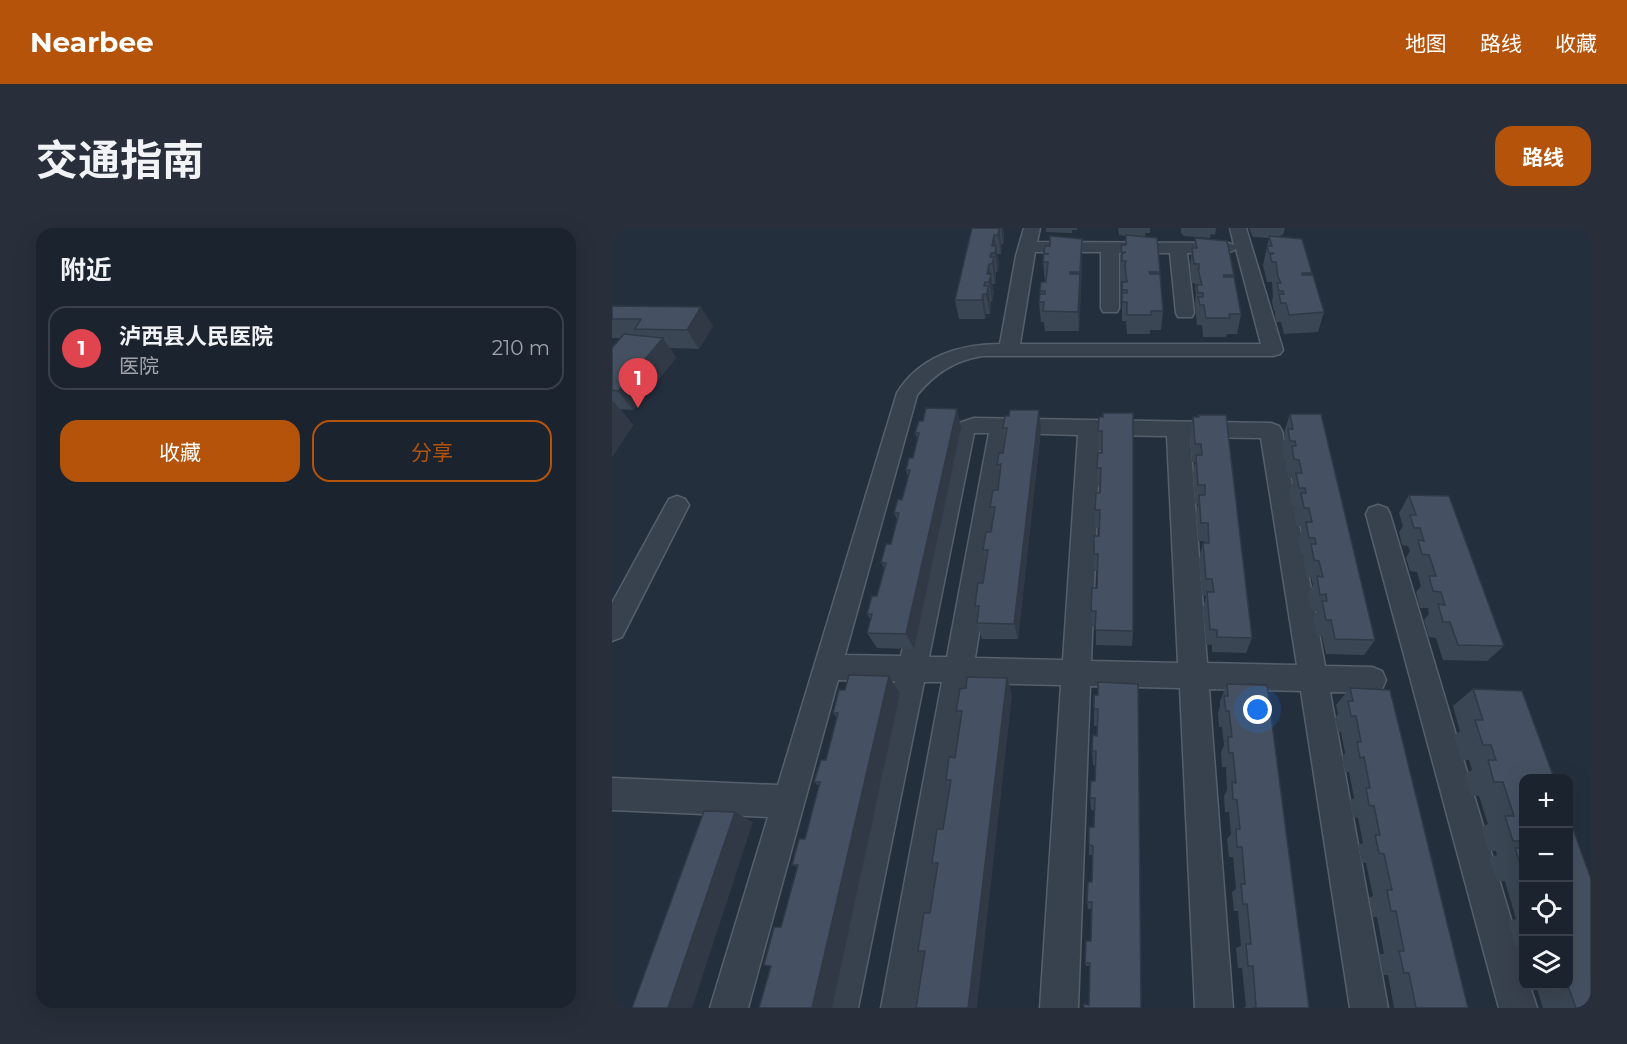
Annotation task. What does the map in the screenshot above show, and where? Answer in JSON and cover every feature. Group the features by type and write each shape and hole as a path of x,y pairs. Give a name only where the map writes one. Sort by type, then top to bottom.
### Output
{"street":[{"path":"1009,350 1032,228"},
{"path":"1104,228 1110,308"},
{"path":"1169,228 1175,248 1185,314"},
{"path":"729,1008 907,393 922,374 947,359 982,350 1274,350 1238,228"},
{"path":"1028,247 1244,249"},
{"path":"839,1008 964,429 974,425 1271,431 1369,1008"},
{"path":"900,1008 1000,426"},
{"path":"1059,1008 1089,428"},
{"path":"1178,429 1214,1008"},
{"path":"612,629 677,505"},
{"path":"1378,514 1518,1008"},
{"path":"828,668 1372,680"},
{"path":"612,794 789,802"}],"building":[{"path":"972,228 999,228 998,235 994,235 992,246 996,246 995,253 991,253 990,257 994,257 992,264 989,264 987,274 991,274 989,282 985,282 984,286 988,286 987,294 983,294 982,300 955,300"},
{"path":"1126,235 1157,238 1160,272 1149,272 1160,274 1163,311 1151,311 1151,315 1127,315 1127,302 1122,302 1122,293 1127,293 1127,290 1122,290 1122,282 1127,282 1126,261 1122,261 1122,254 1126,252 1122,253 1121,245 1126,245"},
{"path":"1050,236 1082,239 1080,272 1070,272 1070,274 1080,274 1078,312 1043,311 1044,302 1039,302 1040,294 1045,294 1045,291 1040,291 1041,282 1046,282 1048,262 1043,262 1044,254 1049,254 1044,253 1045,246 1050,246"},
{"path":"1269,236 1302,239 1312,273 1302,273 1302,275 1313,275 1324,312 1289,315 1286,303 1281,303 1279,294 1284,294 1283,291 1279,291 1277,283 1281,283 1276,262 1272,262 1270,255 1274,253 1269,253 1267,246 1272,246"},
{"path":"1195,238 1227,241 1234,275 1224,275 1224,277 1234,277 1241,314 1229,314 1230,318 1206,318 1204,305 1200,305 1198,297 1203,297 1203,293 1198,293 1197,285 1202,285 1199,264 1194,264 1192,248 1197,248"},
{"path":"612,306 701,307 687,330 635,329 641,319 612,319"},
{"path":"624,334 663,338 618,391 612,390 612,348"},
{"path":"926,408 957,409 906,634 867,633 872,614 867,614 872,596 877,596 886,563 881,563 886,544 891,544 899,513 894,513 898,499 902,500 910,470 906,470 909,458 913,458 919,433 915,433 919,421 923,421"},
{"path":"1010,410 1039,410 1014,624 977,623 979,606 975,606 978,583 983,583 988,550 983,550 986,532 991,532 995,507 990,507 993,490 998,490 1001,464 997,465 999,453 1003,453 1007,428 1003,428 1005,416 1009,416"},
{"path":"1103,413 1133,413 1133,631 1095,630 1096,611 1091,611 1092,588 1097,588 1098,554 1094,554 1094,536 1099,536 1100,510 1095,510 1096,493 1100,493 1101,468 1097,468 1098,453 1102,453 1102,431 1098,431 1099,417 1103,417"},
{"path":"1290,414 1321,414 1375,640 1335,639 1331,620 1326,620 1322,601 1327,601 1326,594 1320,595 1317,576 1323,577 1319,561 1314,560 1311,544 1316,544 1315,538 1309,538 1306,522 1312,522 1309,508 1304,508 1301,493 1306,493 1305,488 1299,488 1296,473 1302,473 1299,460 1294,459 1292,446 1296,446 1295,441 1290,441 1288,429 1293,429"},
{"path":"1198,415 1226,415 1252,638 1217,637 1217,630 1210,629 1207,592 1214,592 1212,579 1206,579 1203,543 1209,543 1208,523 1201,523 1199,495 1205,495 1205,485 1198,485 1196,455 1202,455 1201,444 1195,444 1193,417 1199,417"},
{"path":"1409,495 1449,496 1504,646 1458,645 1450,622 1443,622 1438,604 1445,605 1441,592 1433,591 1429,576 1436,576 1429,555 1422,554 1418,540 1424,541 1420,528 1414,528 1410,515 1416,515"},
{"path":"849,675 889,676 812,1008 759,1008 771,966 764,965 774,927 781,927 798,865 792,865 799,839 805,839 820,782 814,782 821,760 826,760 838,713 833,713 839,690 845,690"},
{"path":"967,677 1007,678 968,1008 916,1008 925,951 918,951 924,913 930,913 938,863 932,863 937,829 943,829 951,780 946,780 949,757 955,758 962,711 956,711 960,689 966,688"},
{"path":"1098,682 1138,684 1141,1008 1084,1008 1084,1004 1089,1005 1090,963 1085,963 1086,941 1091,941 1092,902 1087,902 1088,882 1092,882 1093,846 1089,845 1089,827 1094,827 1095,798 1090,798 1091,781 1095,781 1096,751 1092,751 1093,735 1097,736 1098,709 1094,709 1094,695 1098,695"},
{"path":"1227,684 1267,685 1309,1008 1252,1008 1256,1007 1253,966 1248,966 1246,944 1251,944 1247,904 1243,904 1241,884 1245,884 1242,847 1237,847 1236,829 1240,829 1237,800 1233,799 1232,782 1236,783 1233,753 1229,753 1228,737 1232,737 1229,711 1226,711 1224,696 1228,696"},
{"path":"1350,688 1390,690 1468,1008 1416,1008 1409,973 1404,973 1399,951 1404,951 1396,911 1391,911 1387,890 1392,890 1384,854 1379,853 1375,835 1380,835 1374,806 1369,805 1366,788 1370,788 1364,757 1360,758 1357,742 1361,742 1356,716 1351,716 1348,701 1353,701"},
{"path":"1473,689 1522,691 1553,774 1519,774 1519,841 1513,841 1505,816 1514,816 1503,782 1494,782 1488,760 1496,760 1491,745 1483,745 1475,720 1483,720"},
{"path":"704,811 735,812 668,1008 632,1008"},
{"path":"1573,829 1591,879 1591,1008 1576,1008 1569,990 1573,990"},
{"path":"1515,848 1519,848 1519,860"}],"place":[{"name":"泸西县人民医院","path":"638,408"}]}
